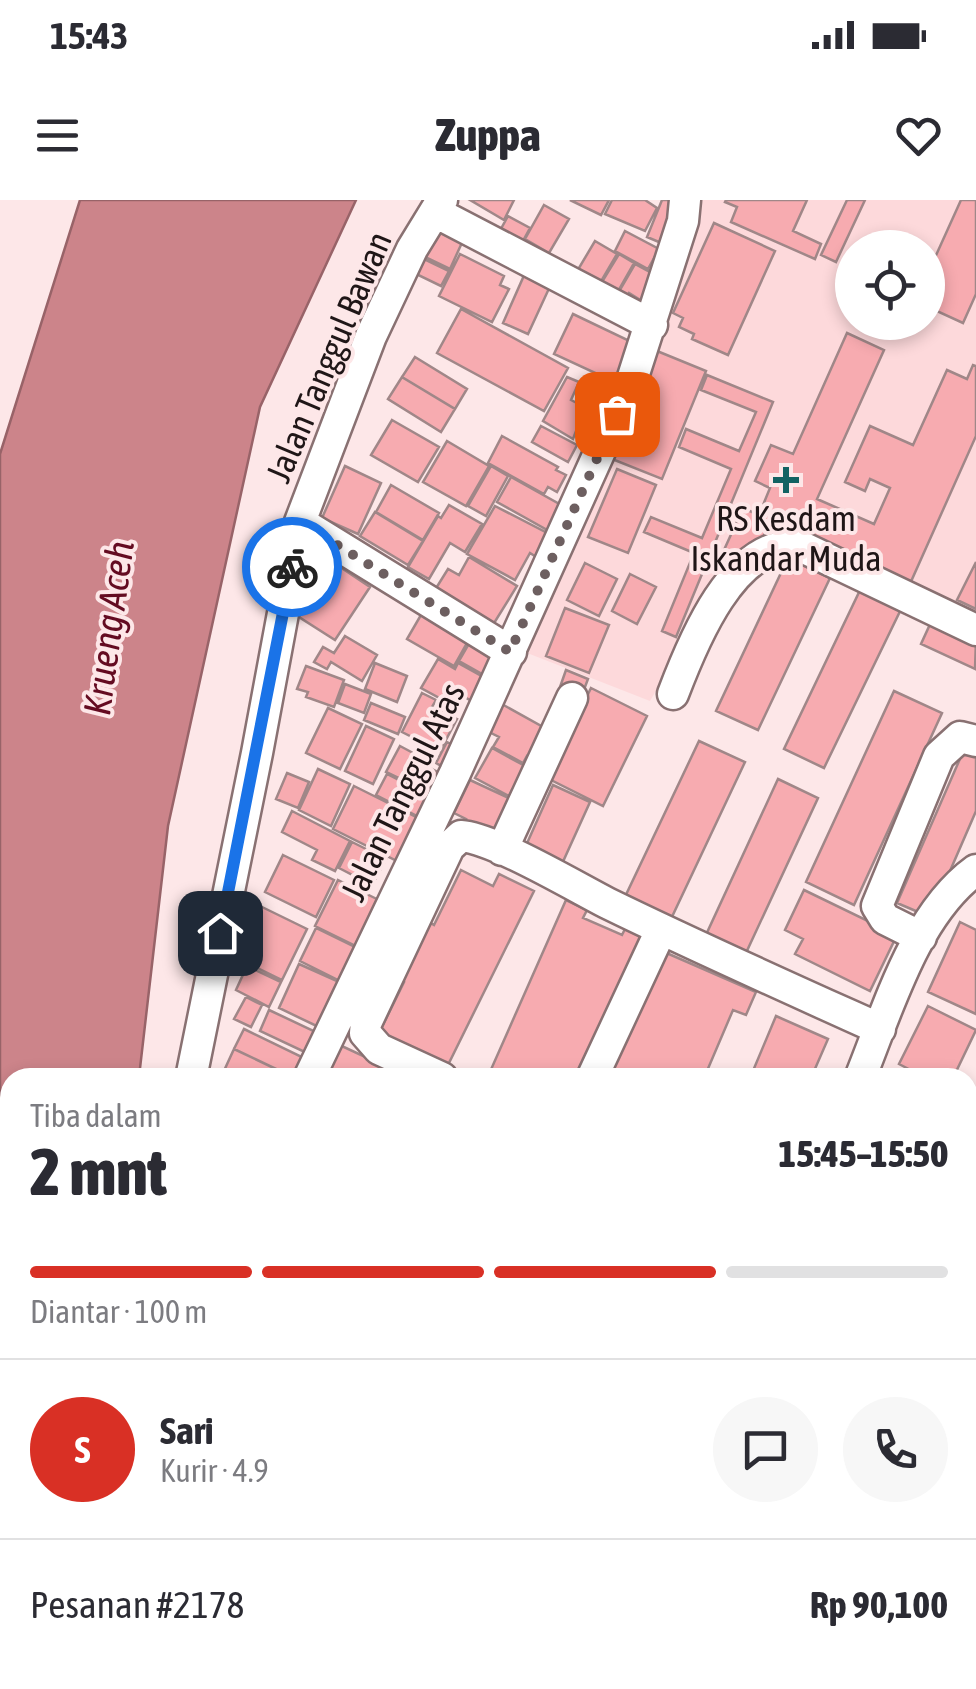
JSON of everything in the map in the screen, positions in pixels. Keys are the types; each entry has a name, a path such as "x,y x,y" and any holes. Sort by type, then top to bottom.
{"street":[{"name":"Jalan Tanggul Atas","path":"314,1068 510,652 632,380 683,222 685,200"},
{"path":"438,206 652,325"},
{"name":"Jalan Tanggul Bawan","path":"193,1068 300,522 371,336 412,249 438,206"},
{"path":"300,522 510,652"},
{"path":"673,694 688,655 723,591 772,548 787,544 800,546 976,630"},
{"path":"502,850 572,698"},
{"path":"920,937 881,916 879,898 939,756 960,737 976,741"},
{"path":"412,1068 372,1044 365,1033 366,1023 454,841 461,836 502,850 661,930 880,1029"},
{"path":"864,1068 920,937 948,892 976,870"},
{"path":"597,1068 661,930"}],"shaded area":[{"name":"RS Kesdam Iskandar Muda","path":"700,200 976,200 976,620 777,540 692,628 650,701 517,649 619,433 699,213"}],"water":[{"name":"Krueng Aceh","path":"80,200 356,200 260,407 168,826 140,1068 0,1068 0,454"}],"building":[{"path":"470,200 514,200 504,220"},
{"path":"570,200 609,200 601,215"},
{"path":"612,200 645,200 657,208 645,231 605,214"},
{"path":"662,200 679,200 666,245 647,237"},
{"path":"726,200 807,200 793,231 821,244 815,259 731,222 737,207"},
{"path":"847,200 865,200 851,230 835,230 835,262 821,255"},
{"path":"961,200 976,200 976,294 963,323 945,315 945,235"},
{"path":"544,205 569,219 549,253 525,239"},
{"path":"508,216 530,228 518,250 496,238"},
{"path":"437,222 465,236 450,269 421,255"},
{"path":"714,223 775,251 728,355 692,339 694,334 679,327 683,318 673,313"},
{"path":"625,231 659,249 648,269 615,251"},
{"path":"595,241 617,254 596,290 573,278"},
{"path":"460,254 504,276 500,285 509,289 492,322 439,296"},
{"path":"619,254 634,263 613,300 597,290"},
{"path":"422,258 449,271 441,286 414,273"},
{"path":"635,264 657,276 642,301 629,293 622,305 614,300"},
{"path":"526,271 552,282 528,334 503,323"},
{"path":"461,309 568,368 544,411 437,353"},
{"path":"573,314 638,345 619,384 554,354"},
{"path":"844,340 862,340 884,350 817,499 874,524 890,488 870,479 865,491 845,482 870,426 913,445 947,370 967,379 973,365 976,366 976,436 909,586 769,524 755,556 730,577 715,570 743,508 759,515 770,488 755,481 771,445 793,454"},
{"path":"657,351 706,371 662,479 612,459"},
{"path":"415,357 467,389 455,409 402,377"},
{"path":"707,375 773,402 676,637 662,631 694,553 644,532 651,517 702,538 731,469 679,447 686,429 739,451 756,412 701,390"},
{"path":"402,377 455,409 441,432 388,399"},
{"path":"567,377 579,382 571,400 577,403 586,384 621,401 604,438 578,426 573,439 543,421"},
{"path":"392,420 439,447 418,482 371,455"},
{"path":"541,426 577,445 568,462 532,442"},
{"path":"502,436 566,475 557,492 548,487 544,494 488,463"},
{"path":"447,441 489,466 466,506 423,482"},
{"path":"345,466 381,483 358,534 322,518"},
{"path":"491,466 508,476 486,516 468,506"},
{"path":"617,469 656,485 628,553 588,537"},
{"path":"511,477 572,511 558,536 497,502"},
{"path":"391,485 439,513 423,540 376,512"},
{"path":"449,505 482,524 465,552 450,543 429,579 408,567 438,516 441,518"},
{"path":"495,506 555,537 541,560 530,553 515,580 467,554"},
{"path":"375,512 423,541 408,565 360,536"},
{"path":"469,557 517,586 491,628 433,593 448,569 459,575"},
{"path":"788,558 830,578 758,730 716,711"},
{"path":"976,562 976,609 957,600"},
{"path":"334,563 370,587 335,640 299,617"},
{"path":"585,563 617,579 599,616 567,600"},
{"path":"630,574 656,587 637,624 612,611"},
{"path":"863,584 904,603 824,768 784,749"},
{"path":"425,608 472,634 454,666 407,639"},
{"path":"565,608 609,625 589,673 546,656"},
{"path":"932,620 976,640 975,669 921,644"},
{"path":"474,635 506,653 491,679 459,661"},
{"path":"345,636 377,655 362,681 331,662 327,669 314,662 323,647 334,653"},
{"path":"438,659 455,669 458,663 485,678 472,701 451,690 445,701 421,688"},
{"path":"375,663 407,676 397,702 365,689"},
{"path":"306,666 344,680 334,707 306,697 308,692 297,689"},
{"path":"566,670 588,679 582,695 560,687"},
{"path":"345,684 371,694 364,713 338,703"},
{"path":"591,688 647,716 603,806 547,778"},
{"path":"894,691 942,713 854,905 806,882"},
{"path":"422,693 436,700 432,707 457,719 440,751 402,732"},
{"path":"371,703 405,717 398,734 364,720"},
{"path":"500,703 543,727 539,734 547,738 535,760 527,756 523,763 493,747 499,737 485,730"},
{"path":"328,708 362,724 340,769 306,753"},
{"path":"366,726 394,739 373,784 345,771"},
{"path":"699,741 745,762 670,921 624,899"},
{"path":"447,742 464,751 452,772 436,763"},
{"path":"966,745 976,750 976,811 930,917 897,903"},
{"path":"400,746 428,761 415,786 386,772"},
{"path":"492,748 525,766 522,795 512,790 509,796 475,778"},
{"path":"318,769 350,784 331,826 299,810"},
{"path":"432,769 448,777 440,793 423,785"},
{"path":"287,773 309,782 298,808 276,799"},
{"path":"387,774 432,797 421,818 376,795"},
{"path":"778,779 818,798 745,955 705,937"},
{"path":"470,780 515,801 496,840 463,824 466,819 454,813"},
{"path":"553,785 590,802 561,866 524,850"},
{"path":"354,786 422,820 401,863 333,829"},
{"path":"292,811 350,841 335,871 312,860 317,850 282,832"},
{"path":"352,842 386,859 372,885 339,868"},
{"path":"283,855 334,880 316,917 265,892"},
{"path":"461,870 493,886 499,874 534,891 446,1068 439,1068 377,1037 404,982 393,977 422,918 434,925"},
{"path":"338,880 389,905 366,951 315,926"},
{"path":"804,890 897,935 870,991 795,954 803,939 785,930"},
{"path":"566,900 587,910 583,918 622,935 625,929 644,938 587,1068 492,1068"},
{"path":"260,906 307,929 282,980 241,960 255,932 249,929"},
{"path":"960,922 976,930 976,1014 928,992"},
{"path":"316,928 363,951 346,984 300,961"},
{"path":"662,951 756,992 746,1015 733,1010 708,1068 610,1068"},
{"path":"299,964 346,985 325,1030 279,1008"},
{"path":"247,966 281,982 269,1007 236,990"},
{"path":"246,997 262,1005 251,1027 234,1019"},
{"path":"928,1006 976,1030 958,1068 907,1068 899,1064"},
{"path":"269,1010 318,1033 309,1054 260,1031"},
{"path":"776,1016 828,1039 815,1068 754,1068"},
{"path":"244,1029 306,1059 301,1068 274,1068 234,1049"},
{"path":"331,1041 387,1067 386,1068 319,1068"},
{"path":"234,1049 274,1068 225,1068"}],"way so far":[{"path":"292,567 300,522 510,652 617,414"}],"place":[{"name":"RS Kesdam Iskandar Muda","path":"786,480"}],"route":[{"path":"220,933 292,567"}]}
